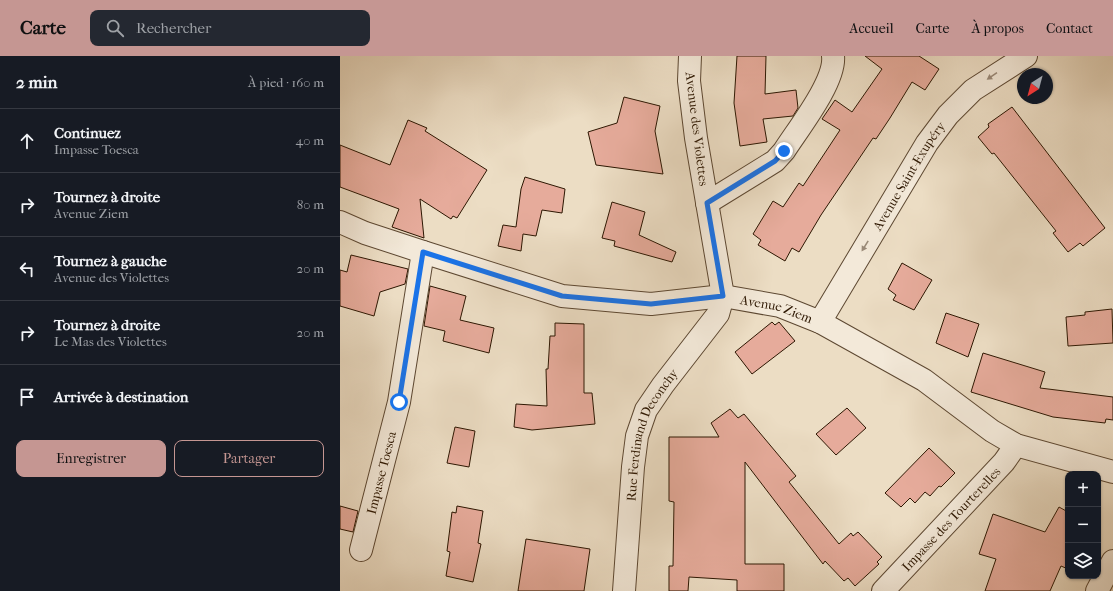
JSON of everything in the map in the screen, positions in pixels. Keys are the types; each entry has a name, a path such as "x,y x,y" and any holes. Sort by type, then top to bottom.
{"street":[{"name":"Avenue des Violettes","path":"690,56 689,81 696,138 723,296"},
{"path":"707,203 775,161 784,151 829,80 834,63 833,56"},
{"name":"Avenue Saint-Exupéry","path":"820,322 927,143 948,115 973,90 1026,56"},
{"name":"Avenue Ziem","path":"340,222 365,233 562,296 651,304 723,296 780,306 820,322 924,380 992,431 1016,445 1113,472"},
{"name":"Impasse Toesca","path":"361,550 399,402 423,252"},
{"name":"Rue Ferdinand Deconchy","path":"624,591 633,467 637,436 646,410 663,385 718,314 723,296"},
{"name":"Impasse des Tourterelles","path":"883,591 1004,462 1016,445"},
{"path":"1097,591 1113,561"}],"building":[{"path":"737,56 766,56 765,94 796,90 798,108 793,116 763,119 767,142 740,146 734,103"},
{"path":"865,56 919,56 939,69 925,90 912,82 876,139 873,138 821,215 799,252 792,248 785,261 758,245 761,240 753,234 773,201 783,207 799,183 803,186 840,130 822,119 835,100 852,112 882,69"},
{"path":"624,97 660,106 655,131 663,174 596,165 588,132 617,123"},
{"path":"1012,107 1105,228 1083,246 1080,243 1068,252 1053,233 1056,231 994,153 992,154 978,137 989,127 988,124"},
{"path":"408,120 427,128 425,131 487,170 457,218 453,216 451,219 420,199 424,238 392,227 399,209 340,187 340,145 390,165"},
{"path":"525,177 565,189 562,213 542,210 536,236 523,234 521,251 498,246 503,225 516,227 521,189"},
{"path":"612,202 645,212 639,235 676,252 672,262 614,246 615,241 602,238"},
{"path":"351,255 408,269 405,284 380,292 374,316 340,306 340,270 347,272"},
{"path":"902,263 932,280 914,310 893,300 896,295 888,289"},
{"path":"430,286 466,296 460,320 494,328 489,353 443,341 445,331 424,326"},
{"path":"1112,309 1113,343 1068,346 1066,317 1085,315 1085,312"},
{"path":"946,313 979,324 968,357 936,343"},
{"path":"772,322 775,325 779,322 795,341 752,374 735,352"},
{"path":"555,323 584,324 584,393 592,393 595,424 532,430 514,427 516,404 547,406 546,369 548,369 550,336 555,336"},
{"path":"983,353 1045,372 1040,388 1113,397 1113,420 1106,419 1105,423 1053,417 971,392"},
{"path":"847,408 866,428 836,455 816,434"},
{"path":"730,409 738,418 744,414 796,476 789,482 839,544 851,533 853,536 858,532 882,557 877,562 879,564 855,586 848,578 844,581 825,561 823,564 745,462 745,564 784,564 784,591 737,591 737,580 689,577 688,591 669,591 669,566 673,566 674,502 669,501 669,437 719,437 711,423"},
{"path":"455,427 475,431 469,467 447,463"},
{"path":"929,448 955,473 941,487 939,486 930,496 925,492 915,503 910,498 901,507 885,493"},
{"path":"340,506 358,511 353,532 340,529"},
{"path":"457,506 483,511 478,543 481,544 473,582 446,576 450,552 447,551 452,512 456,513"},
{"path":"1059,507 1065,510 1065,568 1061,566 1050,591 985,591 996,559 979,554 993,514 1045,532"},
{"path":"526,539 590,549 584,591 518,591"}],"route":[{"path":"399,402 423,252 562,296 651,304 723,296 707,203 775,161 784,151"}]}
